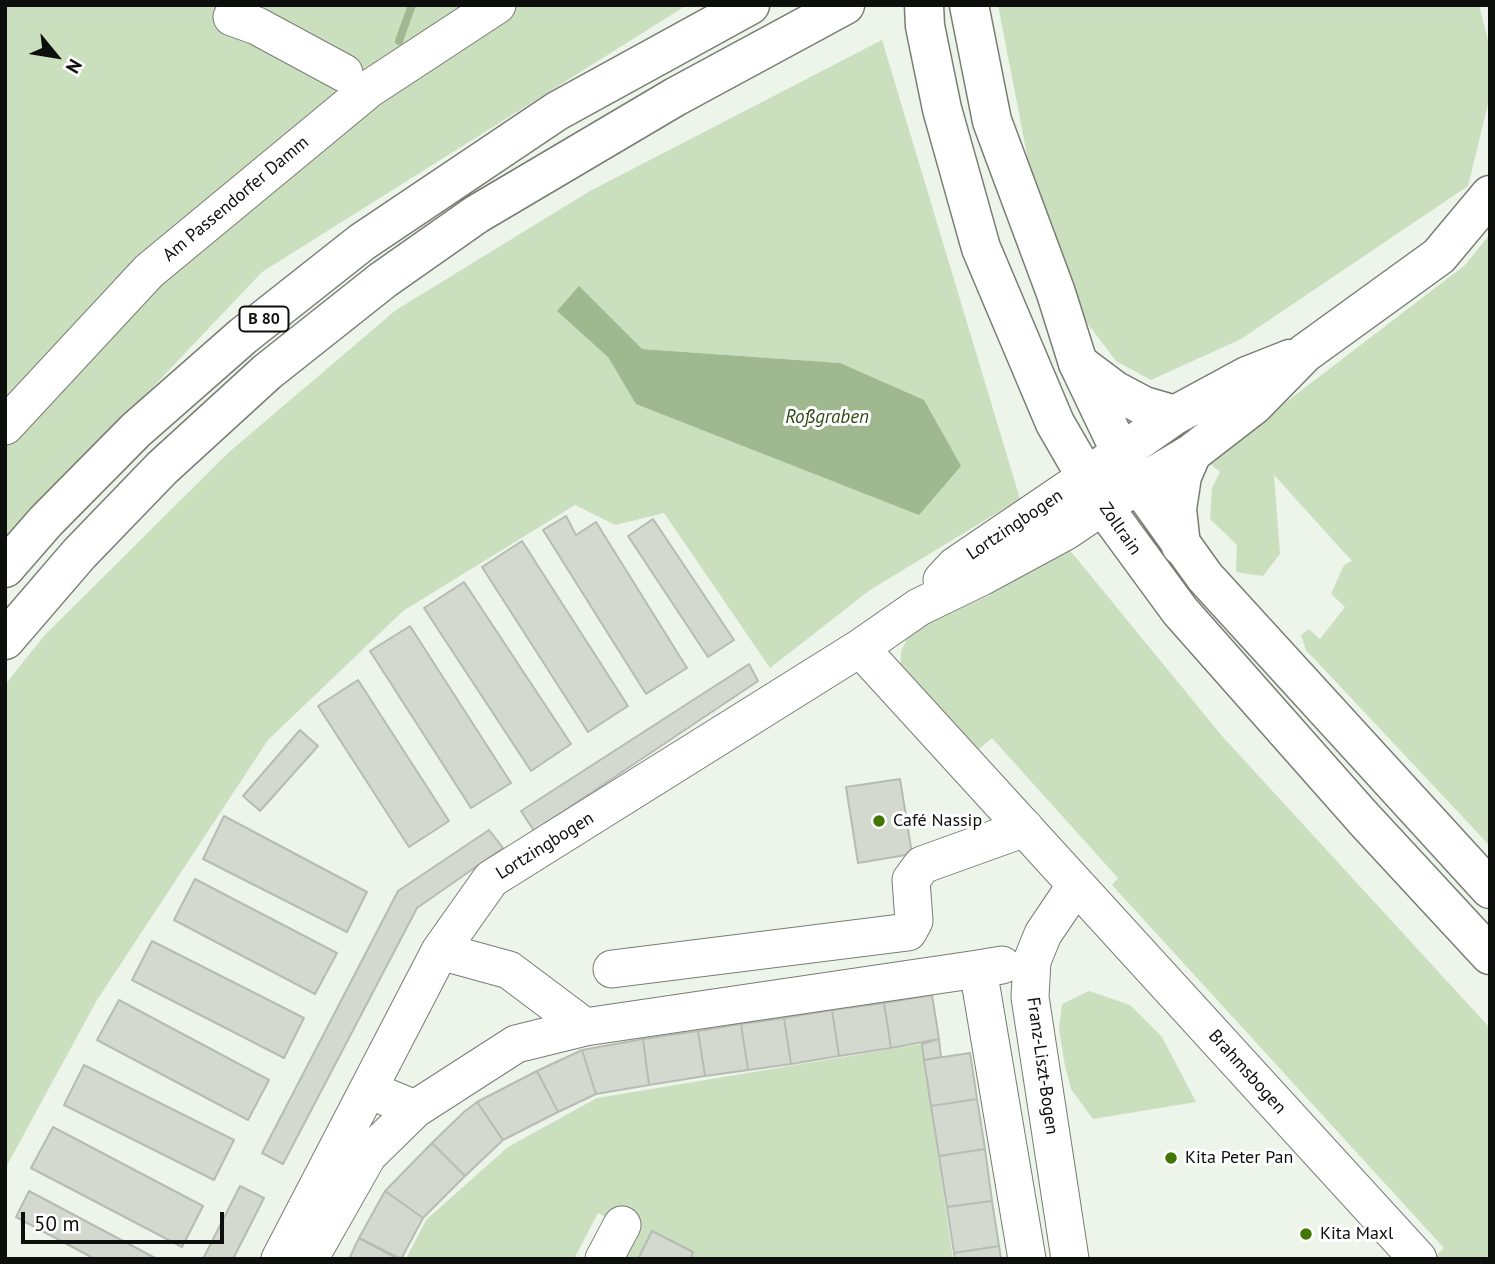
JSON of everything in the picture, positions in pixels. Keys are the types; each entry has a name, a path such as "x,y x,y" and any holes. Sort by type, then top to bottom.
{"main road":[{"name":"B 80","path":"5,568 46,521 136,430 243,336 362,242 558,111 750,5"},
{"name":"B 80","path":"5,640 79,554 162,468 267,372 383,280 477,214 675,97 845,5"},
{"name":"Zollrain","path":"924,5 925,26 942,109 981,248 1055,423 1095,492 1180,611 1364,819 1490,955"},
{"path":"969,5 992,121 1079,363 1130,469 1205,577 1490,889"},
{"path":"1130,469 1192,453 1254,405 1305,353 1439,256 1490,195"},
{"path":"1095,492 1130,469 1175,415 1247,376 1305,353"},
{"path":"1079,363 1114,390 1144,406 1175,415"},
{"path":"1181,546 1177,509 1181,476 1192,453"}],"street":[{"name":"Am Passendorfer Damm","path":"5,426 149,271 369,89 497,5"},
{"path":"232,18 257,26 344,73"},
{"name":"Lortzingbogen","path":"280,1259 440,951 491,879 860,648 919,607 981,578 1066,531 1095,492"},
{"path":"860,648 1076,885"},
{"path":"612,969 908,932 914,920 911,880 922,865 1024,828"},
{"name":"Franz-Liszt-Bogen","path":"1070,1259 1030,997 1032,961 1043,934 1076,885"},
{"name":"Brahmsbogen","path":"1076,885 1418,1259"},
{"path":"440,951 509,970 585,1027"},
{"path":"309,1259 368,1155 415,1109 516,1044 585,1027 1032,961"},
{"path":"978,969 1027,1259"},
{"path":"369,1090 415,1109"},
{"path":"604,1259 622,1225"}],"shaded area":[{"path":"5,5 687,5 262,272 5,543"},
{"path":"998,5 1479,5 1490,48 1490,96 1468,186 1241,339 1151,380 1116,361 1082,316 1035,196"},
{"path":"882,40 1020,499 870,590 770,668 664,513 615,525 575,505 403,611 268,740 97,1000 5,1169 5,685 43,637 228,453 396,310 590,191","holes":["642,349 840,363 637,404 608,357"]},
{"path":"1490,234 1490,846 1306,650 1301,635 1309,629 1320,639 1345,607 1331,594 1344,565 1352,561 1274,475 1280,554 1263,576 1236,572 1237,545 1210,519 1212,488 1220,472 1208,462 1465,265"},
{"path":"1068,548 1222,736 1490,1028 1490,1254 1484,1259 1433,1259 1444,1248 1112,885 1118,878 992,738 971,756 900,671 901,652 908,636 914,630 990,595"},
{"path":"1089,991 1130,1005 1162,1037 1196,1102 1093,1119 1071,1089 1059,1029 1062,1004"},
{"path":"922,1044 953,1259 690,1259 693,1252 653,1231 638,1259 615,1259 630,1230 598,1213 574,1259 406,1259 426,1220 508,1147 597,1098"}],"water":[{"name":"Roßgraben","path":"579,286 642,349 840,363 924,400 961,466 919,515 636,404 608,357 557,311"}],"building":[{"path":"566,516 576,535 596,522 687,668 646,694 543,530"},
{"path":"653,519 734,640 708,657 628,536"},
{"path":"522,541 628,706 588,732 482,567"},
{"path":"464,582 571,744 531,771 424,608"},
{"path":"410,626 511,783 471,808 370,651"},
{"path":"749,664 758,681 534,831 521,811"},
{"path":"358,680 449,821 409,847 318,706"},
{"path":"300,730 318,746 260,811 243,796"},
{"name":"Café Nassip","path":"900,779 912,854 858,863 846,787"},
{"path":"224,816 367,892 347,932 203,859"},
{"path":"489,830 503,848 417,908 283,1164 262,1153 398,891"},
{"path":"195,879 337,953 315,994 174,920"},
{"path":"152,941 304,1018 284,1058 132,980"},
{"path":"932,995 939,1039 891,1048 884,1003"},
{"path":"119,1000 269,1080 248,1120 97,1040"},
{"path":"884,1003 891,1048 839,1056 832,1010"},
{"path":"832,1010 839,1056 791,1064 784,1018"},
{"path":"784,1018 791,1064 748,1070 741,1024"},
{"path":"741,1024 748,1070 705,1076 698,1031"},
{"path":"698,1031 705,1076 649,1085 643,1039"},
{"path":"643,1039 649,1085 596,1094 582,1050"},
{"path":"939,1039 941,1057 924,1060 922,1044"},
{"path":"582,1050 596,1094 558,1112 537,1071"},
{"path":"970,1053 977,1099 931,1106 924,1060"},
{"path":"84,1065 234,1140 214,1180 64,1105"},
{"path":"537,1071 558,1112 503,1140 477,1102"},
{"path":"977,1099 985,1149 939,1156 931,1106"},
{"path":"477,1102 503,1140 465,1176 432,1143"},
{"path":"53,1127 203,1206 182,1247 31,1168"},
{"path":"432,1143 465,1176 423,1218 385,1191"},
{"path":"985,1149 992,1201 947,1207 939,1156"},
{"path":"240,1186 264,1198 233,1259 203,1259"},
{"path":"29,1191 157,1259 95,1259 16,1217"},
{"path":"385,1191 423,1218 401,1259 359,1238"},
{"path":"992,1201 999,1246 954,1253 947,1207"},
{"path":"652,1231 693,1252 690,1259 638,1259"},
{"path":"359,1238 398,1259 349,1259"},
{"path":"999,1246 1001,1259 955,1259 954,1253"}],"waterway":[{"path":"399,41 412,5"}],"place":[{"name":"Café Nassip","path":"879,821"},
{"name":"Kita Peter Pan","path":"1171,1158"},
{"name":"Kita Maxl","path":"1306,1234"}]}
